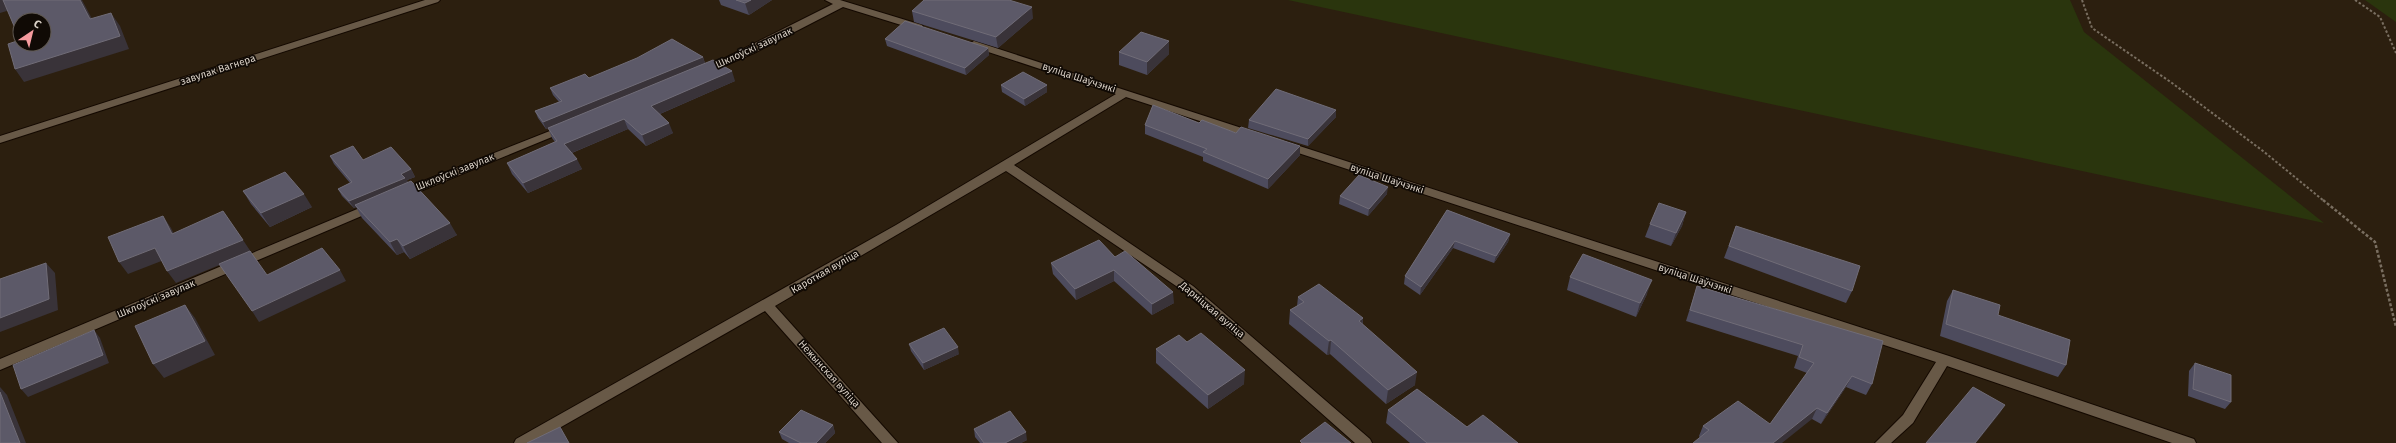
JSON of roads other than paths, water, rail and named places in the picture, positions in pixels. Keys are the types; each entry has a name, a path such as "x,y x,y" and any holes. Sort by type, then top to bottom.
{"street":[{"name":"завулак Вагнера","path":"0,140 435,0"},
{"path":"830,0 930,31"},
{"name":"Шклоўскі завулак","path":"692,75 750,51 841,4"},
{"name":"вуліца Шаўчэнкі","path":"960,40 1261,138"},
{"name":"Кароткая вуліца","path":"520,443 767,305 1007,166 1124,93"},
{"name":"Шклоўскі завулак","path":"0,365 389,200 576,123"},
{"name":"вуліца Шаўчэнкі","path":"1276,143 1944,360 2189,443"},
{"name":"Дарніцкая вуліца","path":"1007,166 1189,289 1366,443"},
{"name":"Нежынская вуліца","path":"767,305 891,443"},
{"path":"1882,443 1908,419 1944,360"}]}
